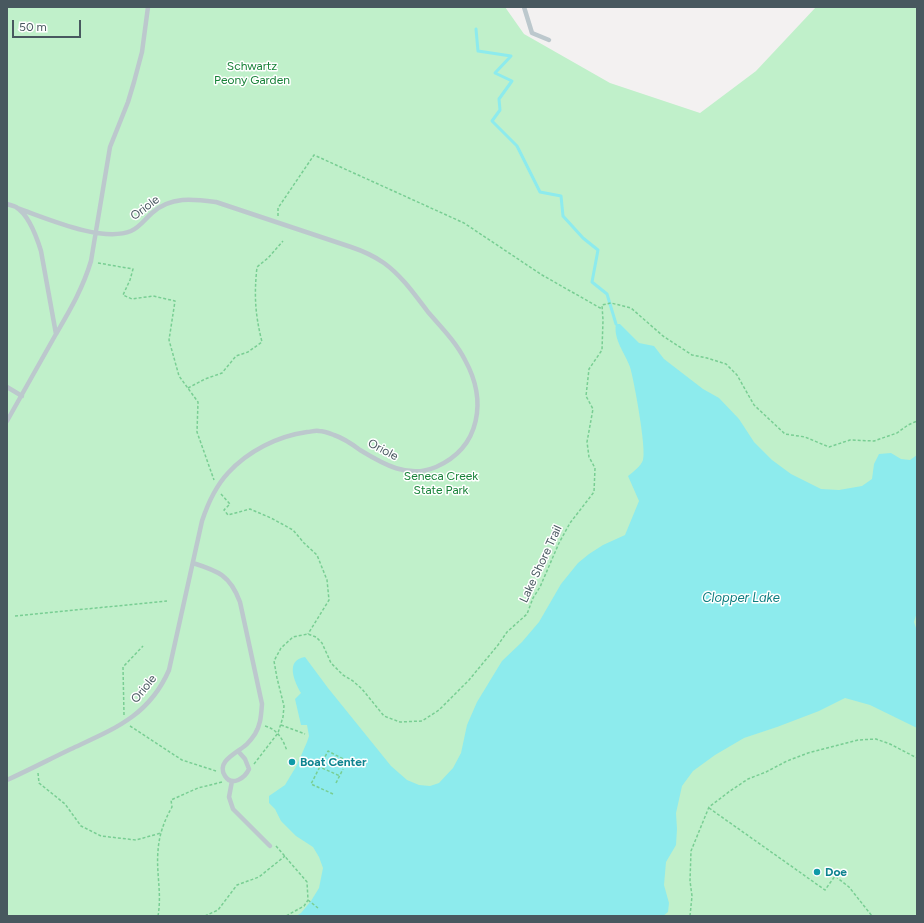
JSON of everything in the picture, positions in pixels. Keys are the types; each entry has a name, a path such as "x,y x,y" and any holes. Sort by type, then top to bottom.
{"lane":[{"path":"7,421 75,302 85,280 91,261 110,147 128,102 134,82 142,52 148,7"},
{"path":"524,7 532,33 549,40"},
{"name":"Oriole","path":"7,204 79,229 96,233 113,234 132,231 142,224 152,212 177,200 193,199 216,202 371,255 384,263 402,278 454,343 465,359 472,375 476,389 478,407 476,422 470,438 461,450 448,462 434,468 417,471 401,471 386,465 335,435 319,431 296,434 277,440 257,451 228,473 216,488 208,502 202,520 169,670 163,684 156,694 144,708 107,732 7,780"},
{"path":"17,208 29,222 41,251 56,334"},
{"path":"7,387 22,396"},
{"path":"193,563 222,574 236,591 240,602 262,704 262,711 260,724 255,734 247,744 228,758 225,763 224,773 226,778 231,782 242,778 246,775 249,769 245,759 238,751"},
{"path":"231,782 229,797 233,809 270,846"}],"path":[{"path":"277,222 278,208 314,155 464,223 542,275 603,309"},
{"path":"188,388 205,379 222,373 236,356 248,352 262,342 257,323 254,291 256,267 268,258 283,241"},
{"path":"91,261 133,269 123,295 132,299 153,296 175,302 169,340 180,376 198,402 197,432 216,488 230,504 224,510 228,515 250,509 293,530 317,555 327,580 329,600 308,634 293,637 282,648 274,661 284,706 284,717 278,733 251,768"},
{"name":"Lake Shore Trail","path":"308,634 316,637 322,643 330,663 343,675 353,681 384,716 400,722 422,721 439,710 469,680 507,632 527,614 559,542 570,523 594,492 595,468 589,457 587,442 593,409 586,396 589,369 602,350 602,305 611,303 631,308 663,336 692,355 726,364 737,376 754,405 785,434 805,436 829,447 850,440 874,441 897,433 908,425 917,421"},
{"path":"15,616 167,601"},
{"path":"143,646 123,667 124,722 182,760 224,773"},
{"path":"281,725 305,734"},
{"path":"273,728 284,742 287,751"},
{"path":"690,916 692,896 690,881 691,851 708,807 730,791 748,779 766,772 787,760 858,740 876,739 917,758"},
{"path":"333,794 311,784 328,751 349,762"},
{"path":"304,760 340,776"},
{"path":"37,766 39,783 65,804 81,826 101,836 136,840 161,833"},
{"path":"336,783 343,769"},
{"path":"158,916 161,898 158,852 164,822 172,807 171,800 198,788 222,782 231,782"},
{"path":"708,807 825,890 835,876 849,887 872,916"},
{"path":"270,846 275,844 307,882 308,900 304,906 286,916"},
{"path":"205,916 218,910 237,885 259,878 284,856"},
{"path":"308,900 318,908"}],"green space":[{"name":"Seneca Creek State Park","path":"7,7 505,7 524,34 610,83 700,113 756,71 816,7 917,7 917,916 7,916"}],"water":[{"name":"Clopper Lake","path":"616,324 620,324 639,343 654,346 664,359 703,389 719,398 739,419 754,442 772,460 791,474 821,489 839,490 862,486 872,479 874,464 879,454 891,453 901,459 910,460 917,455 917,612 914,622 917,631 917,728 870,705 845,698 819,711 744,738 715,755 693,771 682,786 676,813 676,845 666,862 664,885 669,903 668,912 663,916 296,916 301,913 311,901 319,888 323,868 313,847 296,836 281,821 275,809 269,803 269,796 285,785 297,765 309,736 307,725 301,725 295,699 301,693 293,672 295,662 305,657 391,766 407,780 419,785 430,786 439,783 453,768 461,753 467,725 477,702 502,661 522,642 539,622 561,584 578,563 603,545 625,535 639,501 628,476 639,467 643,460 642,430 632,374 616,335"}],"waterway":[{"path":"476,29 478,51 511,56 495,73 512,81 499,99 500,110 492,121 517,146 540,192 561,196 563,216 583,238 598,250 592,282 607,294 616,324"}],"place":[{"name":"Boat Center","path":"292,762"},
{"name":"Doe","path":"817,872"}],"park label":[{"name":"Schwartz Peony Garden","path":"252,73"}]}
